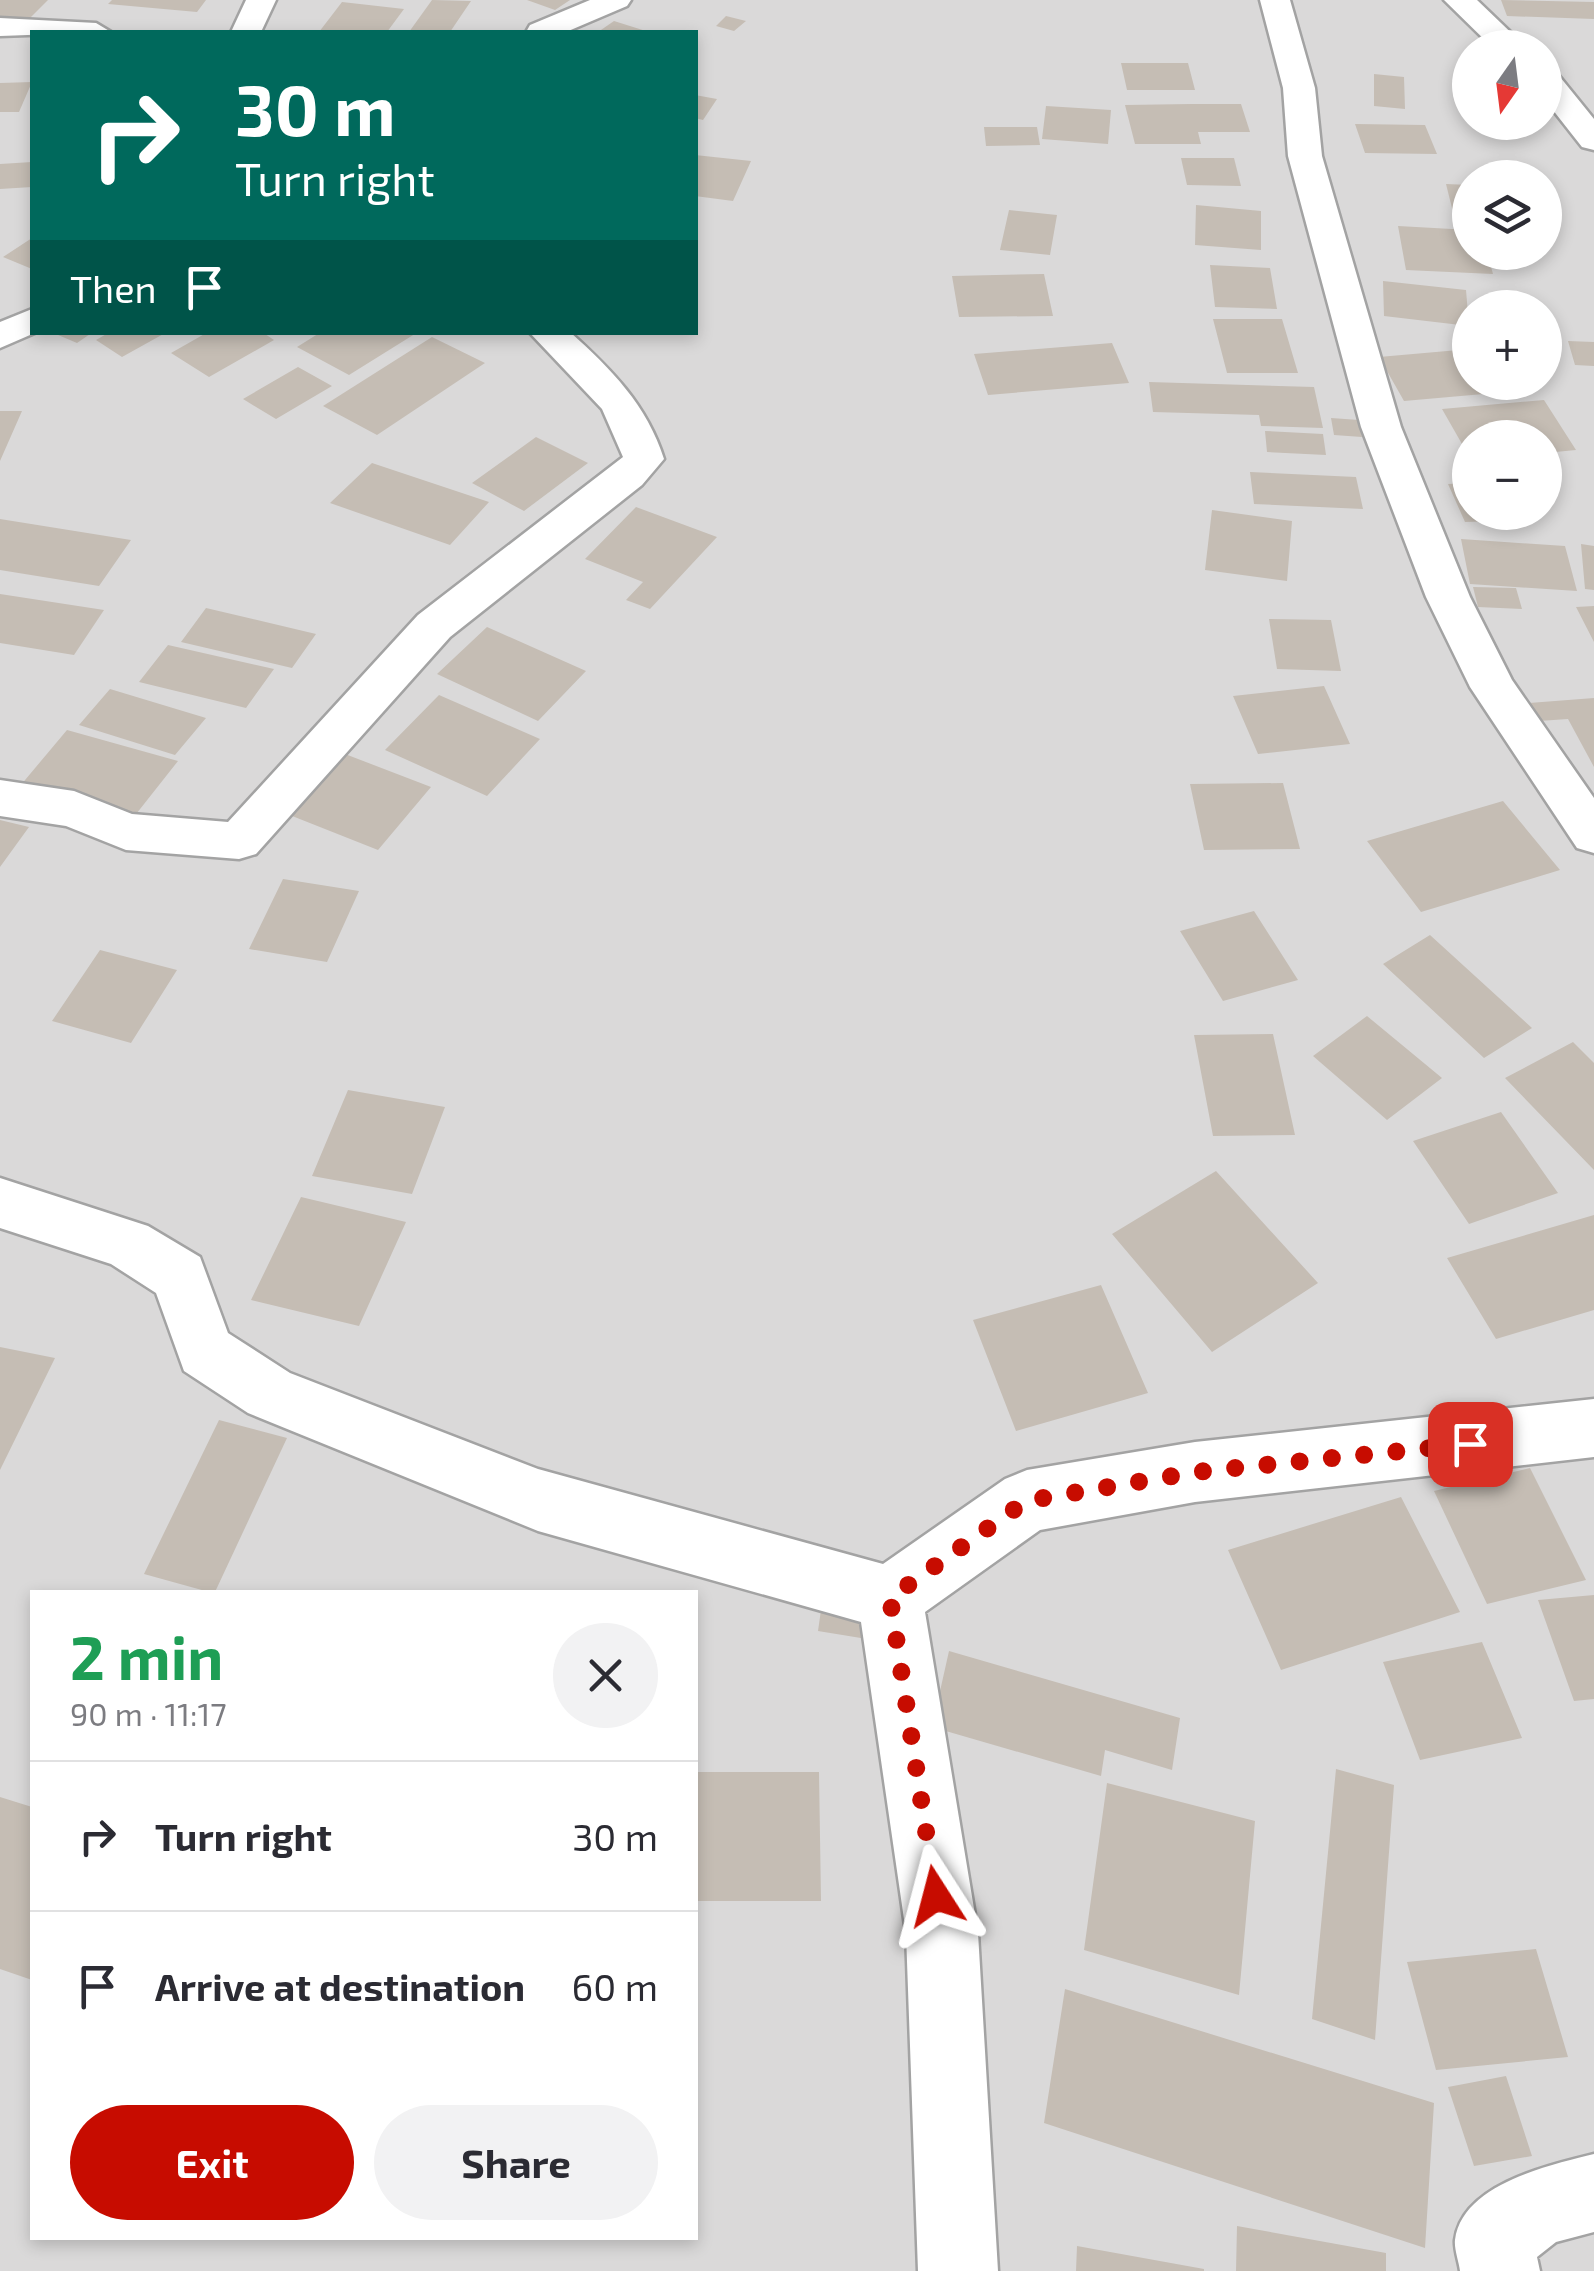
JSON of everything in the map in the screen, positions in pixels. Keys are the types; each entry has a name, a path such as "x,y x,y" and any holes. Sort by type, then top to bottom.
{"street":[{"path":"247,30 260,0"},
{"path":"545,30 616,0"},
{"path":"1274,0 1299,88 1305,156 1381,427 1448,597 1492,687 1594,835"},
{"path":"1459,0 1492,30"},
{"path":"0,27 58,30"},
{"path":"1562,100 1594,140"},
{"path":"0,337 30,321"},
{"path":"0,798 74,810 126,832 239,841 434,626 628,476 644,459 639,439 616,394 550,335"},
{"path":"0,1202 128,1244 178,1276 205,1351 269,1393 538,1500 890,1598"},
{"path":"890,1598 1026,1501 1196,1472 1594,1428"},
{"path":"890,1598 942,1933 958,2271"},
{"path":"1500,2271 1495,2240 1536,2208 1594,2193"}],"shaded area":[{"path":"0,0 1594,0 1594,2271 0,2271"}],"building":[{"path":"0,0 48,0 23,25 0,23"},
{"path":"112,0 206,0 197,12 108,4"},
{"path":"432,0 471,1 451,30 410,30"},
{"path":"527,0 570,0 555,10"},
{"path":"1501,0 1594,2 1594,19 1507,16"},
{"path":"342,2 404,9 388,30 321,30"},
{"path":"726,16 746,21 734,31 716,26"},
{"path":"614,21 643,30 601,30"},
{"path":"1121,63 1188,63 1195,90 1127,90"},
{"path":"1374,74 1404,77 1405,109 1374,106"},
{"path":"30,82 19,112 0,112 0,83"},
{"path":"698,96 717,99 703,120 698,119"},
{"path":"1241,104 1250,132 1198,132 1201,144 1135,144 1125,105"},
{"path":"1046,106 1111,110 1108,144 1042,139"},
{"path":"1355,124 1425,125 1437,154 1365,153"},
{"path":"984,127 1037,127 1040,145 986,146"},
{"path":"698,155 751,161 733,201 698,196"},
{"path":"1181,158 1234,158 1241,186 1187,185"},
{"path":"30,162 30,187 0,189 0,164"},
{"path":"1446,184 1452,184 1452,208"},
{"path":"1196,205 1261,211 1261,250 1195,245"},
{"path":"1009,210 1057,215 1050,255 1000,250"},
{"path":"1398,226 1452,229 1452,270 1492,270 1493,274 1406,270"},
{"path":"30,239 30,268 3,257"},
{"path":"1210,265 1270,268 1277,309 1215,307"},
{"path":"1044,274 1053,316 959,317 952,276"},
{"path":"1383,281 1466,290 1452,290 1452,324 1384,316"},
{"path":"1213,319 1282,319 1298,373 1227,373"},
{"path":"58,335 89,335 77,343"},
{"path":"105,335 162,335 122,357 96,340"},
{"path":"203,335 266,335 274,340 209,377 171,353"},
{"path":"316,335 413,335 349,375 297,347"},
{"path":"432,337 485,363 377,435 323,406"},
{"path":"1568,341 1594,342 1594,366 1575,365"},
{"path":"1112,343 1129,383 988,395 974,354"},
{"path":"1452,351 1452,397 1404,401 1379,357"},
{"path":"298,367 332,386 276,419 243,399"},
{"path":"1149,382 1314,387 1323,428 1261,426 1259,415 1153,412"},
{"path":"1544,400 1557,420 1452,420 1452,426 1442,409"},
{"path":"0,411 22,411 0,461"},
{"path":"1331,418 1359,420 1362,437 1334,435"},
{"path":"1562,428 1576,450 1562,451"},
{"path":"1265,431 1323,434 1326,455 1267,452"},
{"path":"536,437 588,463 524,511 472,483"},
{"path":"372,463 489,502 450,545 330,503"},
{"path":"1250,472 1356,477 1363,509 1254,504"},
{"path":"636,507 717,537 650,609 626,600 643,582 585,559"},
{"path":"1212,510 1292,521 1287,581 1205,570"},
{"path":"0,519 131,540 99,586 0,570"},
{"path":"1461,539 1565,546 1577,591 1470,584"},
{"path":"1581,544 1594,546 1594,590 1585,589"},
{"path":"1473,587 1516,588 1522,609 1478,607"},
{"path":"0,594 104,610 74,655 0,643"},
{"path":"1594,606 1594,642 1576,607"},
{"path":"206,608 316,634 292,668 181,642"},
{"path":"1269,619 1331,620 1341,671 1277,669"},
{"path":"487,627 586,671 538,721 437,674"},
{"path":"168,645 274,669 246,708 139,682"},
{"path":"1324,686 1350,744 1258,754 1233,696"},
{"path":"110,689 206,718 175,755 79,725"},
{"path":"439,695 540,739 487,796 385,750"},
{"path":"1594,698 1594,767 1568,719 1539,721 1529,703"},
{"path":"67,730 178,761 133,818 20,786"},
{"path":"332,749 431,787 378,850 277,810"},
{"path":"1283,783 1300,849 1204,850 1190,784"},
{"path":"1503,801 1560,870 1421,912 1367,841"},
{"path":"0,820 29,827 0,867"},
{"path":"283,879 359,891 327,962 249,949"},
{"path":"1254,911 1298,980 1223,1001 1180,931"},
{"path":"1430,935 1532,1028 1484,1058 1383,964"},
{"path":"100,950 177,970 131,1043 52,1021"},
{"path":"1367,1016 1442,1078 1387,1120 1313,1056"},
{"path":"1273,1034 1295,1135 1213,1136 1194,1035"},
{"path":"1573,1042 1594,1063 1594,1170 1505,1078"},
{"path":"348,1090 445,1107 412,1194 312,1176"},
{"path":"1501,1112 1558,1193 1469,1224 1413,1141"},
{"path":"1216,1171 1318,1283 1212,1352 1112,1234"},
{"path":"301,1197 406,1222 359,1326 251,1300"},
{"path":"1594,1215 1594,1310 1496,1339 1447,1258"},
{"path":"1101,1285 1148,1393 1016,1431 973,1320"},
{"path":"0,1347 55,1358 0,1470"},
{"path":"219,1420 287,1438 216,1590 202,1590 144,1574"},
{"path":"1530,1468 1586,1580 1487,1604 1434,1491"},
{"path":"1401,1497 1460,1612 1281,1670 1228,1550"},
{"path":"824,1589 871,1596 867,1639 818,1631"},
{"path":"1594,1595 1594,1699 1574,1701 1538,1600"},
{"path":"1482,1642 1522,1738 1420,1760 1383,1662"},
{"path":"949,1651 1180,1718 1172,1770 1105,1750 1101,1776 932,1727"},
{"path":"1336,1769 1394,1785 1375,2040 1312,2019"},
{"path":"698,1772 819,1772 821,1901 698,1901"},
{"path":"1107,1783 1255,1821 1239,1995 1084,1950"},
{"path":"0,1797 30,1806 30,1979 0,1969"},
{"path":"1536,1949 1568,2057 1436,2070 1407,1962"},
{"path":"1065,1989 1434,2103 1425,2248 1044,2123"},
{"path":"1506,2076 1532,2156 1474,2166 1448,2087"},
{"path":"1237,2226 1386,2253 1386,2271 1236,2271"},
{"path":"1077,2246 1204,2269 1204,2271 1076,2271"}],"route":[{"path":"936,1896 890,1598 1026,1501 1196,1472 1470,1444"}]}
